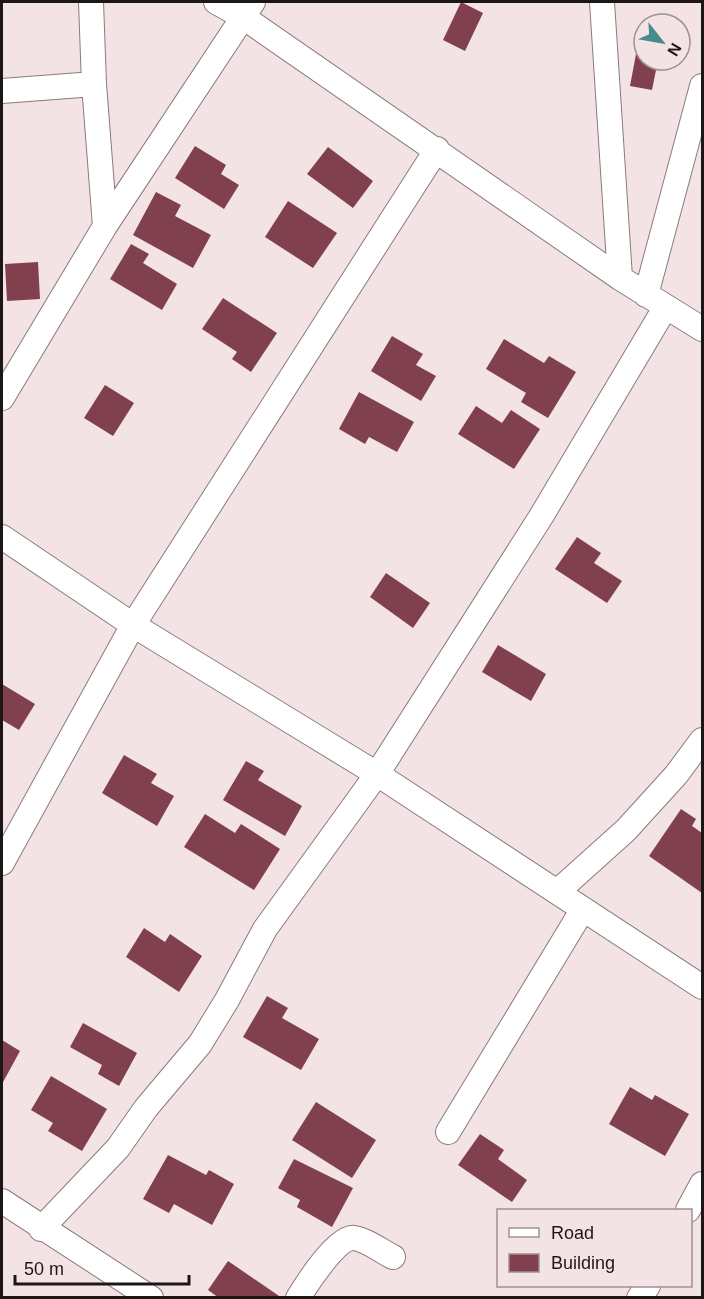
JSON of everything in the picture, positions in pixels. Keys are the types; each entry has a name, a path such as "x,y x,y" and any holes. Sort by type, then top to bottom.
{"street":[{"path":"91,2 94,84 105,226"},
{"path":"216,2 248,9 437,149 620,278 702,329"},
{"path":"602,2 620,278"},
{"path":"3,392 105,226 248,9"},
{"path":"2,91 94,84"},
{"path":"41,1228 118,1148 146,1108 200,1044 227,1000 264,929 377,774 542,515 655,301 702,86"},
{"path":"2,863 133,625 437,149"},
{"path":"2,537 133,625 377,774 702,987"},
{"path":"557,892 627,830 676,775 702,740"},
{"path":"448,1132 583,909"},
{"path":"689,1209 702,1184"},
{"path":"2,1201 151,1298"},
{"path":"298,1298 337,1246 352,1237 393,1257"}],"building":[{"path":"461,2 483,13 465,51 443,40"},
{"path":"633,72 656,72 652,90 630,86"},
{"path":"195,146 226,165 221,174 239,185 224,209 175,178"},
{"path":"328,147 373,181 353,208 307,174"},
{"path":"156,192 181,205 175,216 211,235 193,268 133,235"},
{"path":"288,201 337,233 313,268 265,237"},
{"path":"131,244 149,254 143,263 177,284 162,310 110,279"},
{"path":"38,262 40,299 7,301 5,264"},
{"path":"223,298 277,333 251,372 232,359 237,352 202,329"},
{"path":"392,336 423,354 416,365 436,376 421,401 371,371"},
{"path":"504,339 544,363 549,356 576,372 548,418 521,402 526,393 486,369"},
{"path":"105,385 134,403 113,436 84,418"},
{"path":"359,392 414,422 397,452 369,437 365,444 339,429"},
{"path":"476,406 502,423 511,410 540,429 514,469 458,434"},
{"path":"577,537 601,553 594,563 622,581 607,603 555,569"},
{"path":"386,573 430,603 413,628 370,597"},
{"path":"498,645 546,674 531,701 482,672"},
{"path":"2,684 35,704 19,730 2,720"},
{"path":"124,755 157,774 151,783 174,796 157,826 102,793"},
{"path":"246,761 264,771 258,780 302,806 285,836 223,800"},
{"path":"681,809 696,819 692,826 702,833 702,893 649,856"},
{"path":"205,814 235,833 241,824 280,849 254,890 184,847"},
{"path":"144,928 165,942 170,934 202,956 179,992 126,957"},
{"path":"267,996 288,1008 282,1018 319,1039 301,1070 243,1037"},
{"path":"83,1023 137,1053 119,1086 98,1074 102,1065 70,1047"},
{"path":"2,1040 20,1051 2,1084"},
{"path":"51,1076 107,1109 82,1151 48,1131 53,1123 31,1110"},
{"path":"630,1087 652,1100 655,1095 689,1114 665,1156 609,1124"},
{"path":"316,1102 376,1140 352,1178 292,1140"},
{"path":"480,1134 504,1150 498,1159 527,1180 512,1202 458,1165"},
{"path":"168,1155 206,1175 209,1170 234,1184 212,1225 174,1204 169,1213 143,1199"},
{"path":"294,1159 353,1188 332,1227 297,1207 300,1200 278,1188"},
{"path":"228,1261 282,1298 219,1298 208,1290"}]}
